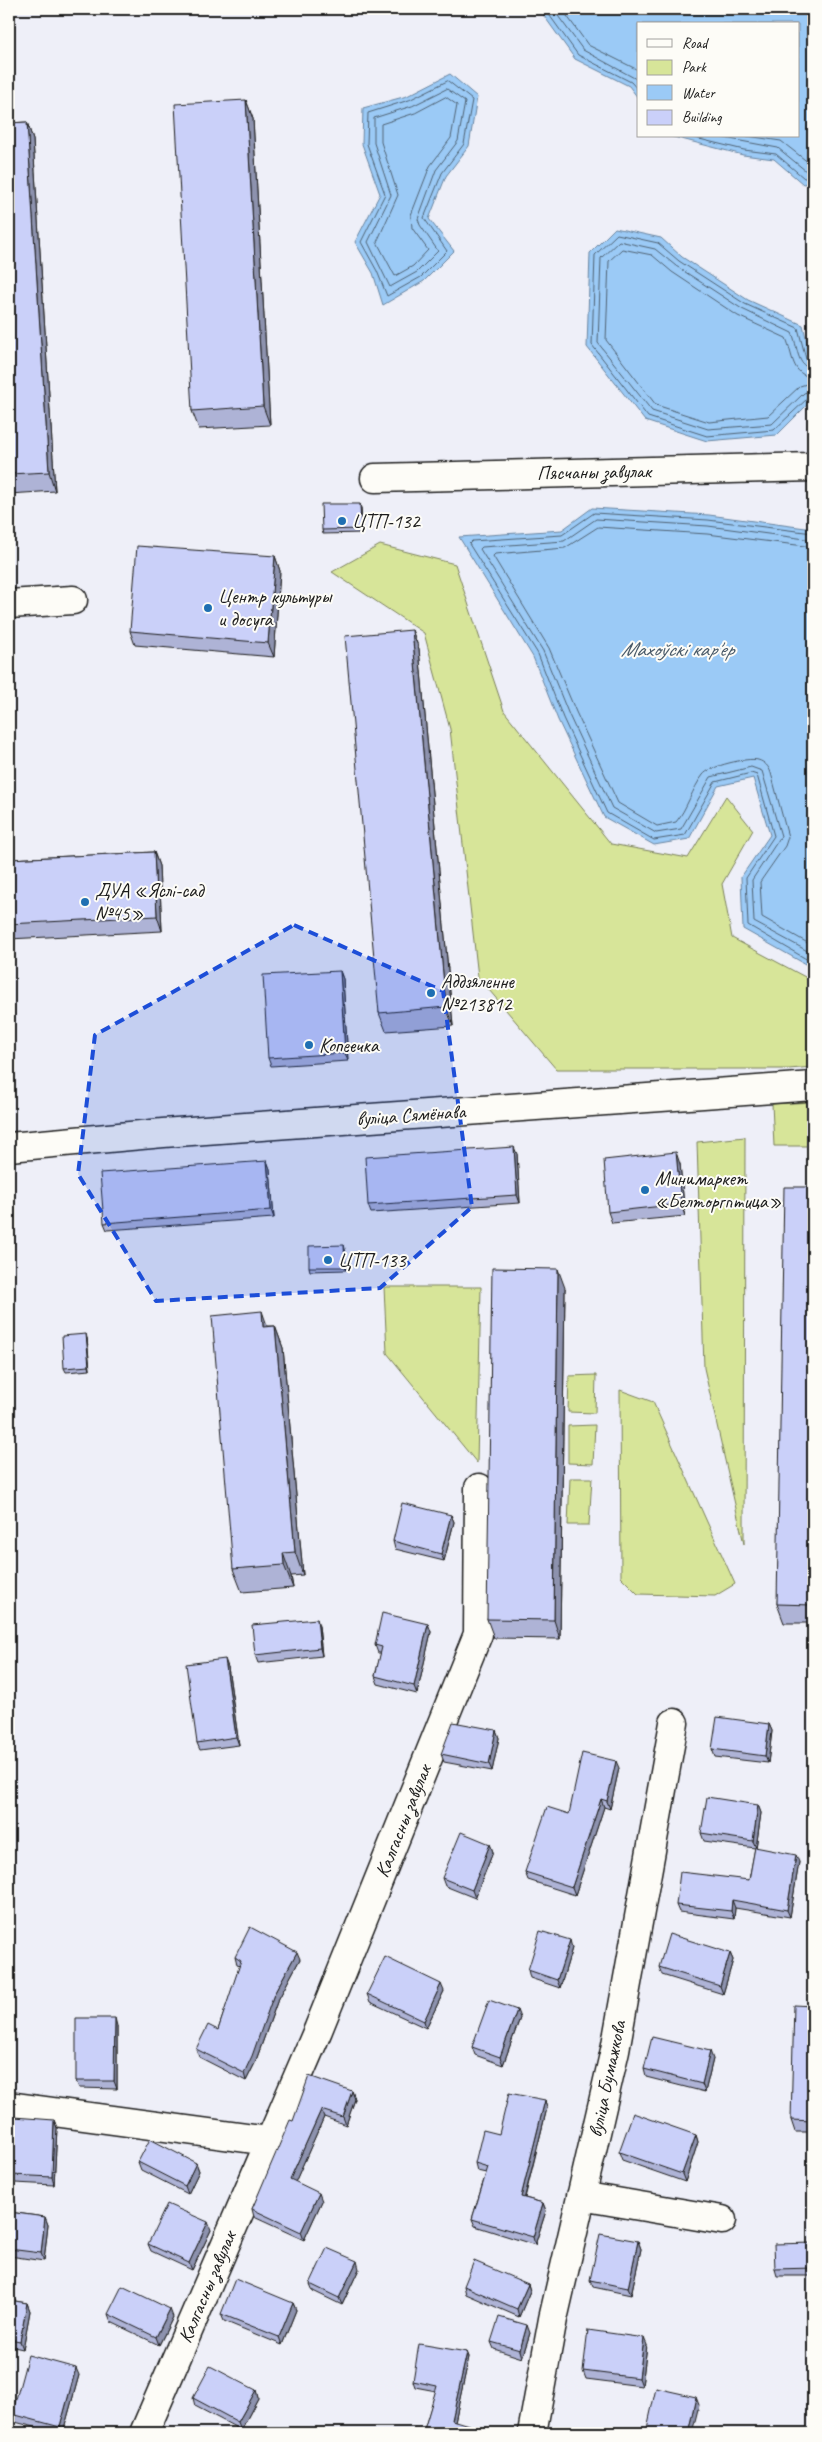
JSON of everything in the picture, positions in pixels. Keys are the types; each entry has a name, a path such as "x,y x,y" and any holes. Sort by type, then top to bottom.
{"street":[{"name":"Пясчаны завулак","path":"374,478 813,467"},
{"path":"9,604 73,600"},
{"name":"вуліца Сямёнава","path":"9,1146 163,1133 813,1086"},
{"name":"Калгасны завулак","path":"144,2433 325,2013 478,1634 479,1488"},
{"name":"вуліца Бумажкова","path":"532,2433 553,2319 615,2050 674,1724"},
{"path":"9,2106 269,2142"},
{"path":"581,2196 722,2220"}],"highlighted area":[{"path":"294,925 443,991 472,1207 380,1288 156,1301 78,1174 95,1035"}],"green space":[{"path":"380,545 455,564 504,711 611,844 688,858 726,796 753,830 722,884 732,938 807,978 813,977 813,1067 789,1069 556,1069 478,977 450,729 424,633 332,572"},
{"path":"813,1102 813,1146 774,1146 772,1104"},
{"path":"745,1137 744,1544 704,1368 697,1142"},
{"path":"384,1287 481,1287 477,1463 387,1353"},
{"path":"596,1375 595,1413 568,1412 569,1376"},
{"path":"620,1390 653,1402 735,1584 715,1596 638,1594 621,1577"},
{"path":"595,1425 593,1464 568,1463 568,1426"},
{"path":"570,1478 592,1478 589,1525 568,1525"}],"water":[{"path":"539,9 801,9 813,14 813,182 803,184 774,159 743,155 678,138 800,138 800,22 637,22 637,97 629,86 575,59"},
{"path":"450,74 477,97 469,146 446,176 429,219 454,251 424,281 383,305 373,273 355,242 380,194 362,144 363,108 407,96"},
{"path":"615,228 661,238 682,257 748,300 803,325 813,367 813,399 777,435 707,441 645,421 587,347 590,253"},
{"name":"Махоўскі кар'ер","path":"592,508 709,515 813,529 813,965 807,965 743,929 741,877 770,835 753,778 718,786 689,839 654,845 604,817 558,720 533,657 459,537 562,530"}],"building":[{"path":"246,100 263,406 192,411 175,104"},
{"path":"27,122 49,472 9,474 9,123"},
{"name":"ЦТП-132","path":"321,504 360,504 361,529 322,530"},
{"name":"Центр культуры и досуга","path":"137,546 275,556 268,643 130,631"},
{"path":"412,630 446,1007 379,1013 345,636"},
{"name":"ДУА «Яслі-сад №45»","path":"154,852 157,916 9,924 9,859"},
{"path":"340,971 345,1053 268,1058 263,975"},
{"path":"514,1147 517,1195 368,1205 365,1157"},
{"path":"676,1152 681,1204 608,1212 604,1160"},
{"path":"267,1161 271,1210 104,1223 100,1173"},
{"path":"784,1187 813,1187 813,1605 777,1604"},
{"name":"ЦТП-133","path":"344,1245 345,1267 309,1267 309,1246"},
{"path":"492,1268 558,1269 554,1620 487,1619"},
{"path":"262,1311 263,1327 275,1326 295,1552 283,1553 284,1565 233,1569 212,1316"},
{"path":"86,1334 89,1366 64,1368 62,1336"},
{"path":"402,1503 451,1515 441,1554 393,1541"},
{"path":"382,1613 428,1624 414,1686 375,1676 382,1647 375,1645"},
{"path":"317,1619 320,1648 255,1655 252,1625"},
{"path":"225,1659 236,1737 197,1743 186,1664"},
{"path":"717,1717 769,1724 765,1756 712,1749"},
{"path":"453,1722 496,1730 489,1764 441,1754"},
{"path":"582,1753 616,1761 607,1801 601,1799 572,1887 525,1872 547,1807 569,1814"},
{"path":"707,1797 758,1805 753,1841 701,1833"},
{"path":"461,1832 490,1844 472,1890 442,1878"},
{"path":"755,1847 796,1855 787,1910 732,1900 731,1911 676,1905 680,1872 749,1880"},
{"path":"250,1927 297,1952 274,1994 244,2073 196,2049 208,2025 218,2030 241,1961 235,1957"},
{"path":"540,1931 570,1940 557,1980 528,1970"},
{"path":"669,1934 730,1953 720,1986 659,1967"},
{"path":"385,1957 441,1984 424,2021 367,1994"},
{"path":"489,2000 517,2010 500,2057 472,2047"},
{"path":"794,2005 813,2006 813,2121 791,2120"},
{"path":"76,2018 115,2018 114,2081 76,2081"},
{"path":"652,2037 710,2051 702,2084 644,2069"},
{"path":"309,2076 352,2091 343,2117 321,2110 290,2179 319,2193 301,2232 252,2209 290,2120 293,2121"},
{"path":"509,2093 545,2100 521,2197 543,2203 533,2237 472,2219 488,2167 475,2163 483,2130 499,2134"},
{"path":"633,2113 696,2135 682,2174 619,2152"},
{"path":"14,2117 54,2120 52,2177 12,2175"},
{"path":"150,2139 196,2163 185,2186 138,2162"},
{"path":"167,2204 208,2222 189,2263 148,2244"},
{"path":"9,2212 45,2217 41,2253 9,2249"},
{"path":"600,2234 638,2241 628,2288 590,2280"},
{"path":"813,2243 813,2268 775,2269 774,2244"},
{"path":"327,2248 357,2261 339,2298 310,2284"},
{"path":"474,2261 528,2284 517,2309 464,2286"},
{"path":"235,2279 293,2303 279,2337 221,2314"},
{"path":"122,2286 170,2309 156,2337 108,2314"},
{"path":"9,2300 27,2303 20,2341 9,2339"},
{"path":"499,2317 527,2325 520,2350 491,2342"},
{"path":"588,2330 644,2338 639,2378 583,2371"},
{"path":"419,2344 467,2352 452,2420 472,2426 469,2433 423,2433 437,2386 413,2381"},
{"path":"28,2355 76,2368 60,2427 12,2414"},
{"path":"210,2366 256,2390 238,2422 193,2398"},
{"path":"656,2388 696,2397 688,2433 646,2433"}],"place":[{"name":"ЦТП-132","path":"342,521"},
{"name":"Центр культуры и досуга","path":"208,608"},
{"name":"ДУА «Яслі-сад №45»","path":"85,902"},
{"name":"Аддзяленне №213812","path":"431,993"},
{"name":"Копеечка","path":"309,1045"},
{"name":"Минимаркет «Белторгптица»","path":"645,1190"},
{"name":"ЦТП-133","path":"328,1260"}]}
